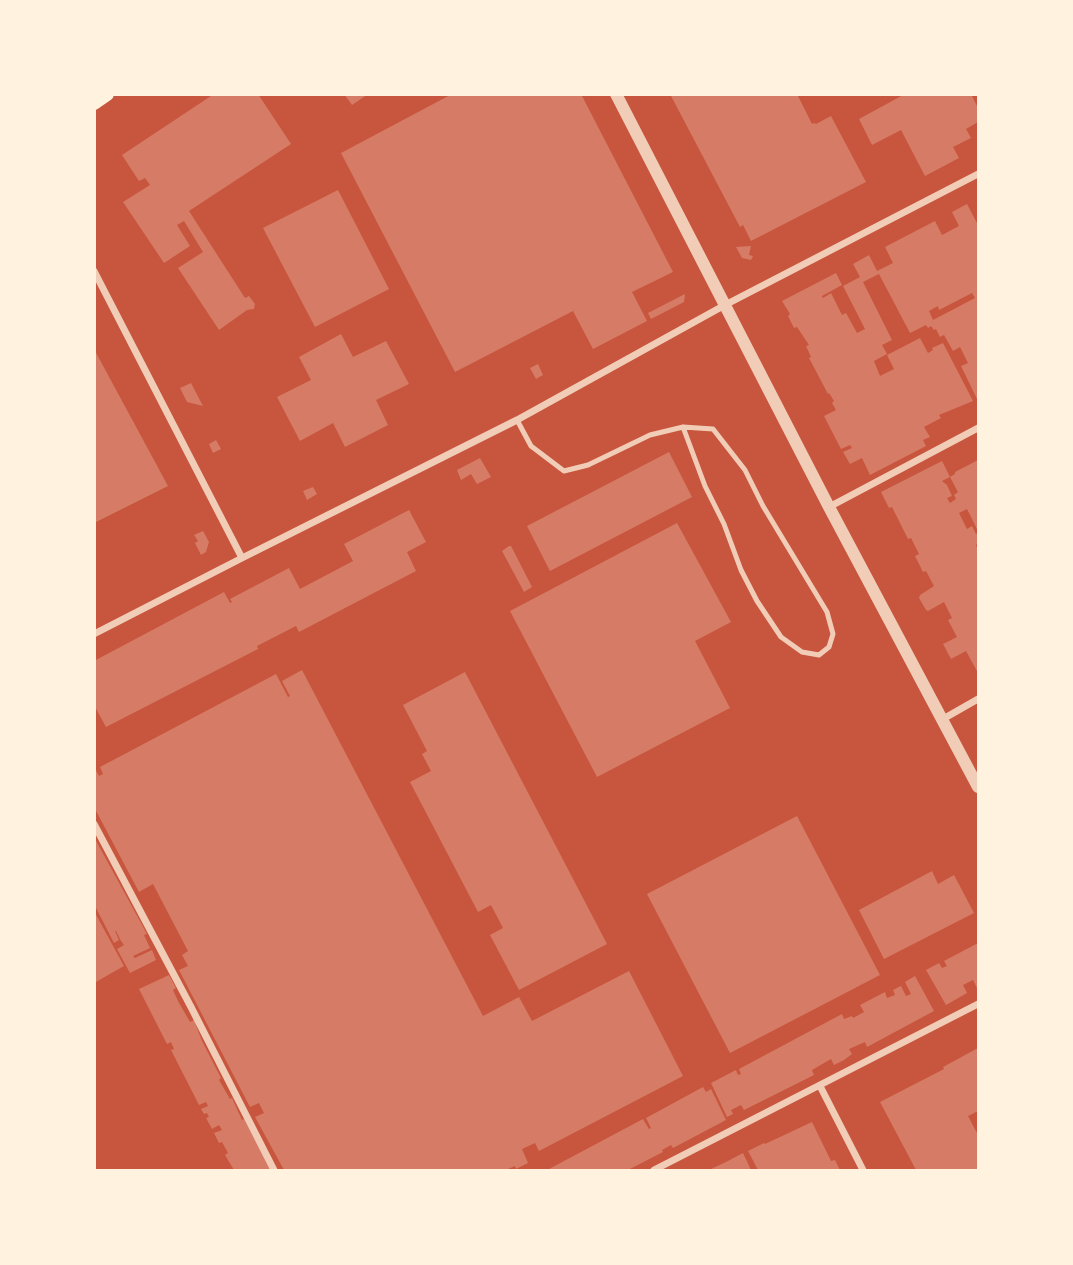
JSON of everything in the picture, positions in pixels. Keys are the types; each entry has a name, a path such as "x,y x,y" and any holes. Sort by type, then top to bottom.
{"main road":[{"path":"94,103 107,94"}],"street":[{"path":"616,94 829,507 978,787"},
{"path":"94,634 517,420 725,305 976,175 978,184"},
{"path":"94,271 242,558"},
{"path":"829,507 978,428"},
{"path":"943,719 978,699"},
{"path":"94,824 274,1171"},
{"path":"654,1171 978,1004"},
{"path":"820,1086 863,1171"}],"lane":[{"path":"517,420 531,446 564,471 588,465 650,435 683,427 713,429 745,470 763,506 827,612 833,634 829,647 819,655 802,652 781,637 757,601 705,486 683,427"}],"building":[{"path":"214,94 258,94 291,144 189,211 245,298 249,296 255,304 254,309 247,310 219,330 178,268 203,252 184,221 177,225 190,246 164,263 123,202 150,185 145,178 139,181 122,155"},
{"path":"344,94 368,94 352,105"},
{"path":"452,94 581,94 673,272 632,292 647,321 593,349 573,311 455,372 341,153"},
{"path":"670,94 797,94 812,124 831,116 866,182 751,241 743,225 740,227"},
{"path":"905,94 971,94 978,108 978,122 966,129 971,138 953,147 959,158 925,176 901,130 872,145 859,119"},
{"path":"338,190 389,289 315,327 263,228"},
{"path":"967,204 978,225 978,401 961,366 968,363 960,347 953,351 944,335 940,337 931,326 928,328 926,325 910,333 879,274 863,282 892,340 882,345 887,354 874,361 880,376 894,369 887,355 920,338 928,353 943,343 973,401 939,415 941,418 924,427 930,437 923,440 926,446 870,475 862,458 850,464 843,452 852,448 850,445 841,449 824,416 836,410 832,403 834,401 809,358 811,357 806,346 809,345 797,327 794,328 782,301 836,273 842,285 822,296 823,298 831,293 842,315 846,313 857,333 865,329 843,286 860,277 853,264 869,255 877,271 893,263 885,247 935,221 942,235 959,226 952,212","holes":["972,293 975,298 933,320 929,311 938,306 939,310"]},
{"path":"751,246 751,260 742,258 736,247"},
{"path":"685,294 684,302 651,319 648,313"},
{"path":"341,334 353,357 386,341 409,384 376,400 388,425 345,447 333,423 300,441 277,397 311,380 299,357"},
{"path":"94,349 168,486 94,523"},
{"path":"538,364 543,375 536,379 530,368"},
{"path":"191,383 203,406 187,402 180,388"},
{"path":"216,440 221,449 213,453 209,444"},
{"path":"669,452 692,497 550,571 527,526"},
{"path":"480,458 491,477 477,484 471,474 461,480 457,470"},
{"path":"978,460 978,531 967,509 959,513 967,529 972,526 976,534 978,533 978,673 966,651 951,659 943,644 957,637 948,620 952,618 944,602 928,611 919,598 934,586 915,556 919,554 911,538 908,539 881,492 942,461 950,477","holes":["950,477 958,492 954,495 956,499 950,503 947,498 952,496 942,481"]},
{"path":"313,487 317,494 307,500 303,491"},
{"path":"409,510 426,542 407,552 416,571 299,632 296,626 257,646 258,649 106,727 94,705 94,661 224,592 230,603 230,599 289,568 300,589 353,561 344,544"},
{"path":"677,523 731,622 695,641 730,708 597,777 510,611"},
{"path":"203,531 209,542 206,552 201,555 194,535"},
{"path":"509,546 532,587 524,592 502,551"},
{"path":"302,670 483,1016 519,997 532,1021 629,971 683,1076 539,1151 535,1143 522,1149 528,1163 516,1169 515,1166 506,1170 284,1170 255,1117 264,1113 259,1103 250,1107 179,970 188,966 182,955 188,951 153,884 139,892 94,807 94,767 99,776 103,774 100,767 276,674 288,697 290,696 282,681"},
{"path":"465,672 607,944 519,990 490,935 503,928 491,905 478,912 410,782 431,771 422,754 427,751 403,705"},
{"path":"797,816 880,975 730,1053 647,894"},
{"path":"94,837 147,934 144,935 150,948 133,956 135,958 152,950 156,960 130,973 117,949 124,945 116,931 119,940 114,943 94,904"},
{"path":"932,871 938,884 954,875 974,913 884,959 859,910"},
{"path":"94,911 124,966 94,983"},
{"path":"978,943 978,990 973,980 963,985 967,993 946,1005 926,970 939,963 942,968 947,966 944,961"},
{"path":"169,975 176,988 173,990 178,1001 190,1022 194,1020 221,1078 219,1080 230,1099 232,1098 271,1170 234,1170 225,1155 228,1153 214,1133 222,1130 219,1125 212,1129 206,1118 209,1117 207,1113 204,1114 201,1109 208,1106 206,1102 199,1105 171,1050 174,1049 171,1042 167,1044 139,989"},
{"path":"915,976 934,1011 867,1047 865,1042 849,1049 852,1054 844,1060 834,1065 831,1059 812,1070 814,1075 744,1110 741,1105 731,1110 733,1114 727,1117 711,1083 736,1070 738,1075 741,1074 739,1069 842,1014 844,1019 853,1018 864,1012 860,1005 885,992 887,998 895,995 893,990 901,986 906,996 911,994 905,982"},
{"path":"978,1048 978,1111 968,1116 978,1135 978,1170 916,1170 880,1102"},
{"path":"703,1087 706,1092 711,1089 726,1120 673,1148 671,1145 628,1170 549,1169 643,1119 649,1129 651,1128 646,1118"},
{"path":"812,1122 831,1161 835,1160 840,1170 758,1170 748,1151"},
{"path":"743,1153 751,1170 709,1170 726,1162"}]}
